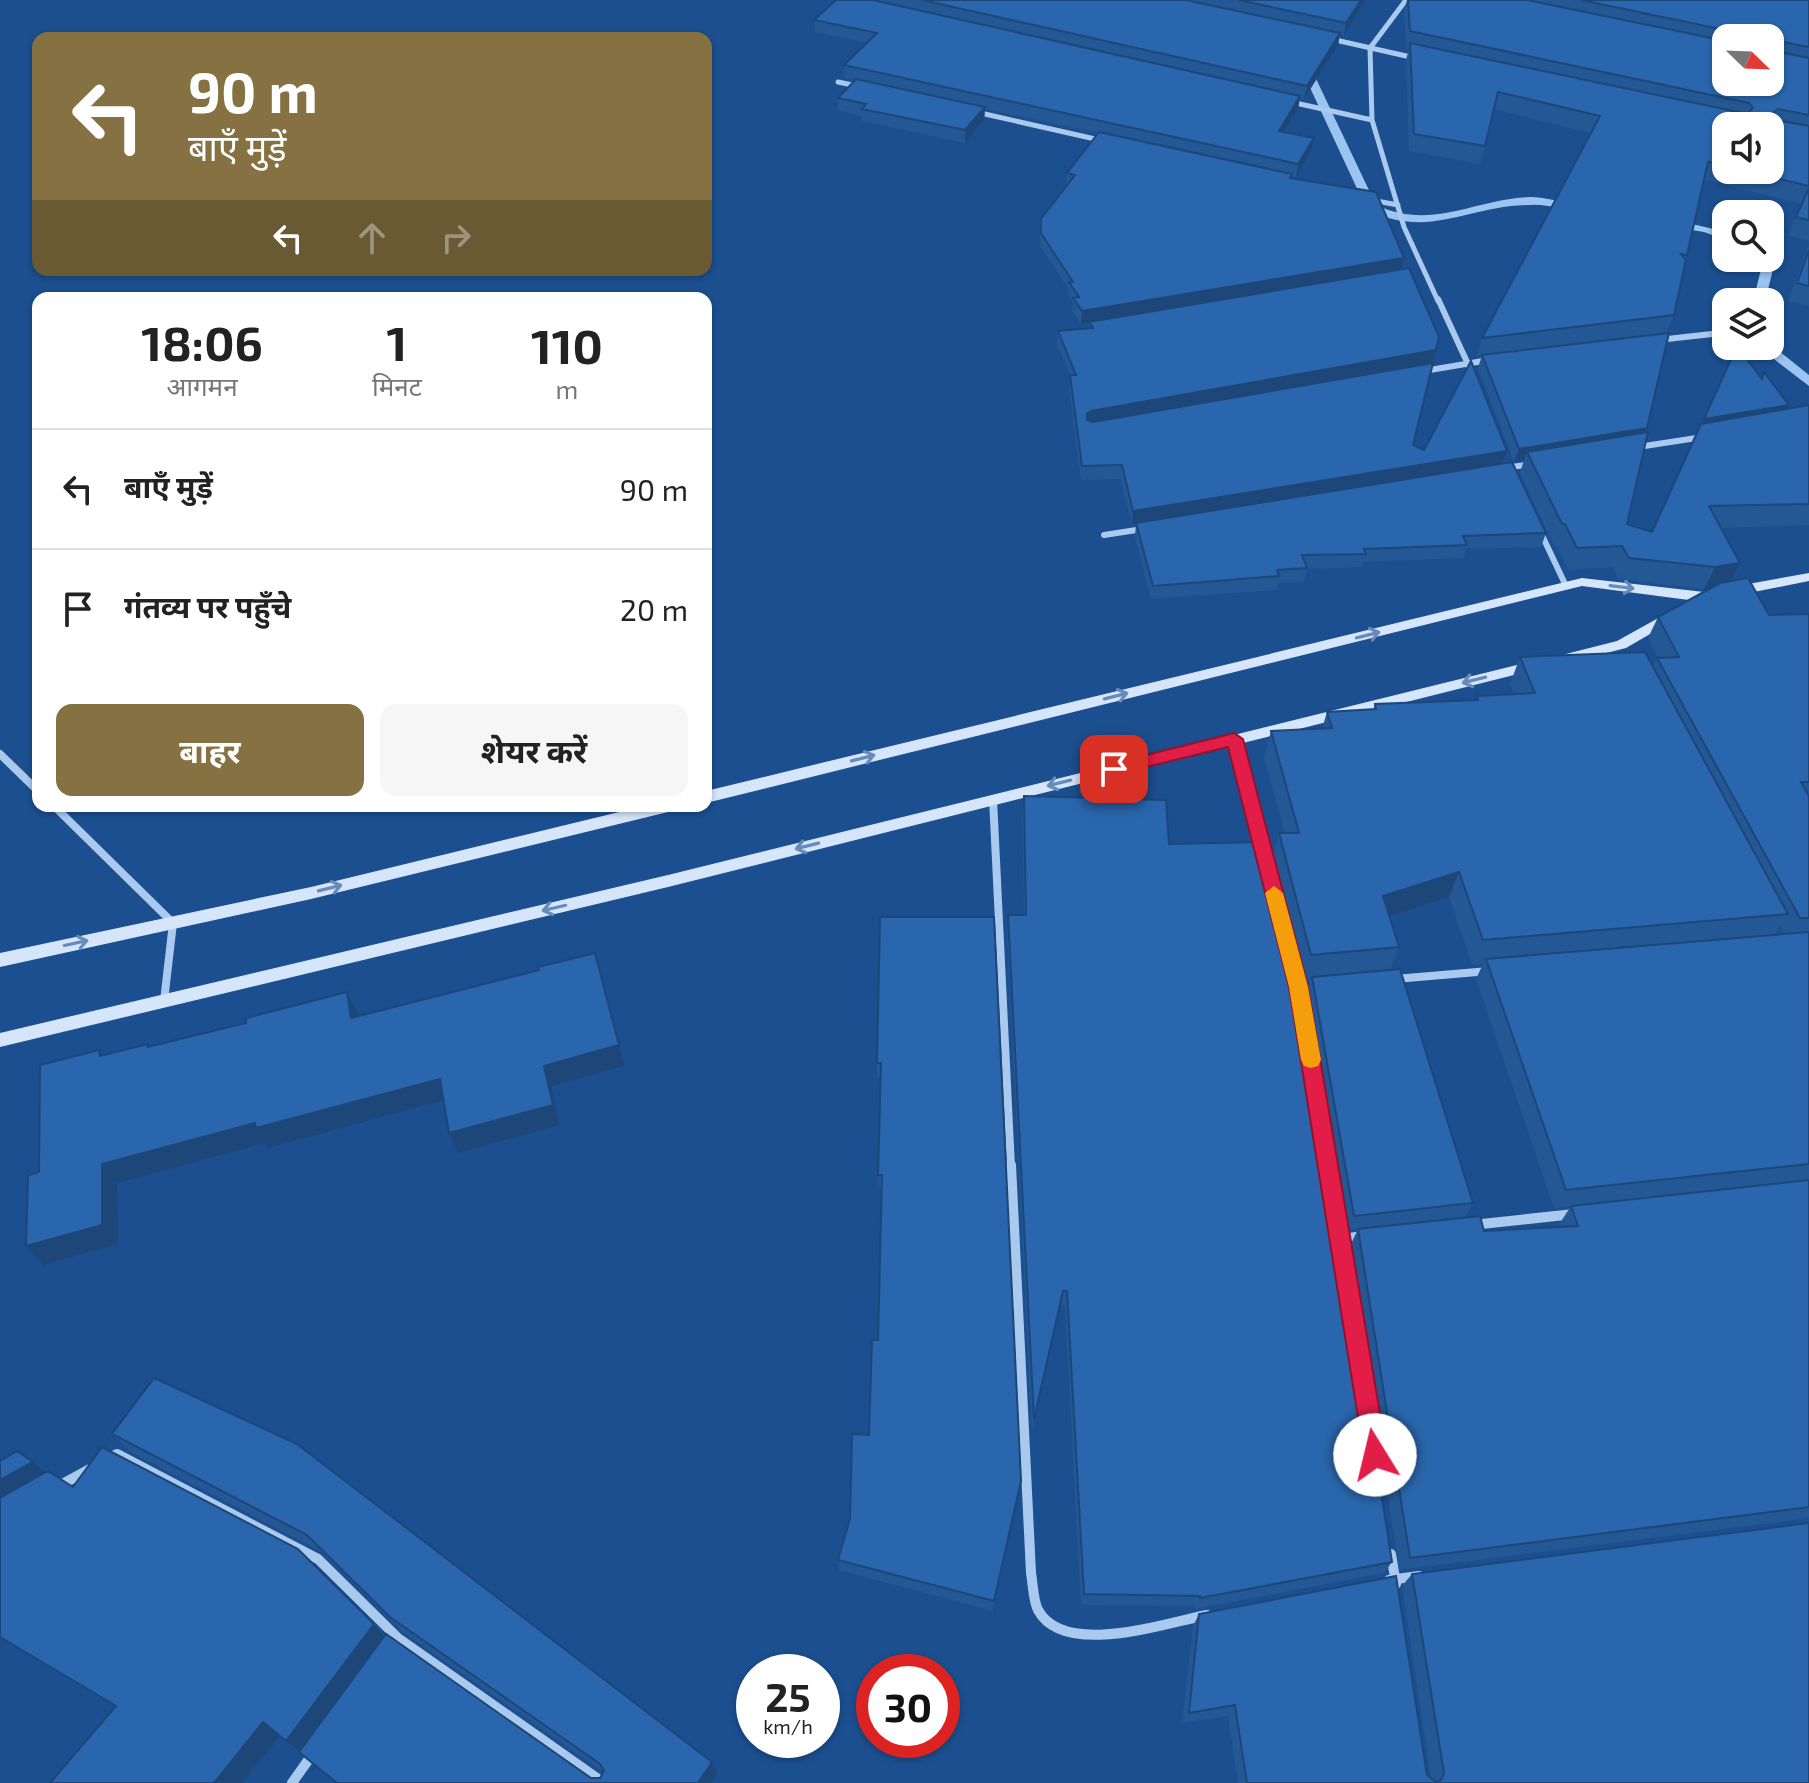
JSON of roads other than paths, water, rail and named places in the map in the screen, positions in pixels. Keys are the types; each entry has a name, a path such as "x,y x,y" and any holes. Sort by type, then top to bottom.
{"main road":[{"path":"712,796 1582,582 1704,597 1809,577"},
{"path":"0,1040 1234,739 1625,651 1704,597"},
{"path":"0,960 311,893 643,812"}],"street":[{"path":"1406,0 1370,48 1372,120 1404,227 1479,389"},
{"path":"1327,38 1416,58"},
{"path":"838,82 869,89"},
{"path":"1283,100 1372,120"},
{"path":"962,109 1116,143"},
{"path":"1359,197 1398,208"},
{"path":"1412,274 1427,272"},
{"path":"1642,342 1712,334"},
{"path":"1422,371 1500,359"},
{"path":"1635,448 1713,435"},
{"path":"1505,454 1516,481"},
{"path":"1494,470 1541,462"},
{"path":"1535,520 1566,586"},
{"path":"1104,535 1151,527"},
{"path":"1234,739 1268,870"},
{"path":"0,754 32,785"},
{"path":"993,799 1031,1573 1038,1610 1061,1631 1091,1637 1212,1614"},
{"path":"60,812 173,923 164,1001"},
{"path":"1376,981 1501,970"},
{"path":"1466,1225 1591,1212"},
{"path":"1339,1223 1344,1254"},
{"path":"1342,1239 1373,1235"},
{"path":"52,1490 117,1454 318,1559 398,1638 604,1783"},
{"path":"1390,1548 1397,1595"},
{"path":"1380,1582 1426,1575"},
{"path":"389,1650 398,1638"},
{"path":"292,1783 318,1747"}],"waterway":[{"path":"1304,64 1371,207 1390,216 1410,220 1530,201 1574,208"},
{"path":"1671,223 1712,231"},
{"path":"1762,288 1766,272"},
{"path":"1782,360 1809,382"}]}
